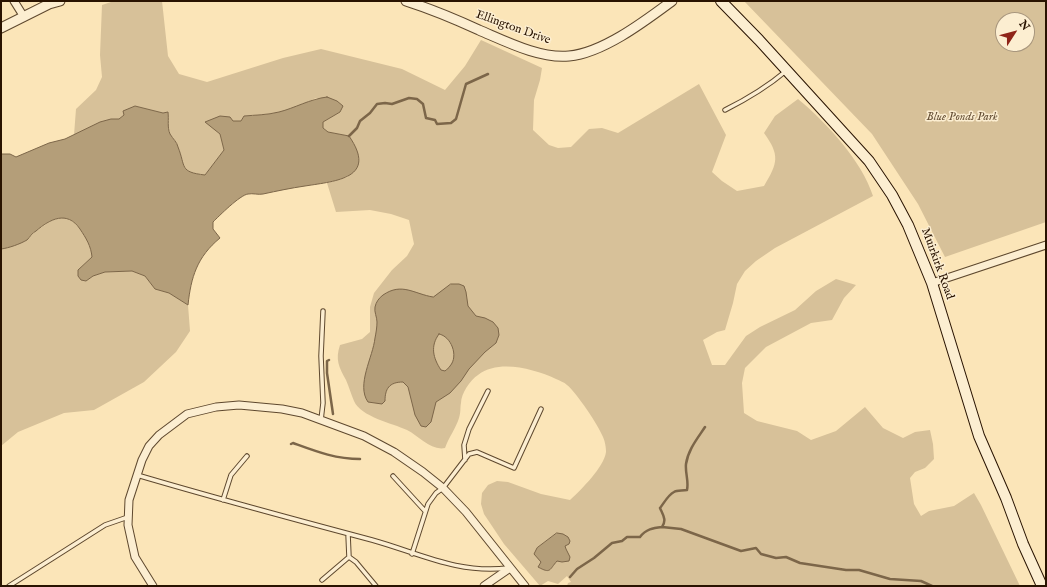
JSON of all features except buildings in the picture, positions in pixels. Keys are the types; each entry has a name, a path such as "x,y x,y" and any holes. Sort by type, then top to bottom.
{"main road":[{"name":"Muirkirk Road","path":"721,1 787,71 868,161 892,195 908,225 932,283 979,436 1006,498 1023,544 1042,586"}],"street":[{"path":"14,1 24,17"},
{"path":"1,28 49,4 60,1"},
{"name":"Ellington Drive","path":"406,1 424,7 514,45 531,51 556,56 568,56 583,53 602,46 631,30 672,1"},
{"path":"932,283 1046,245"},
{"path":"153,586 135,557 128,517 129,500 142,460 153,441 187,414 220,407 238,406 282,409 302,413 352,431 379,444 405,460 443,488 466,512 525,586"},
{"path":"484,586 510,568"}],"lane":[{"path":"725,110 744,101 787,71"},
{"path":"321,420 323,404 322,356 324,311"},
{"path":"465,460 464,445 469,429 488,391"},
{"path":"412,554 428,504 470,454 477,452 514,468 541,409"},
{"path":"223,500 231,475 247,456"},
{"path":"136,475 374,541 412,554 470,568 486,570 510,568"},
{"path":"393,476 425,511"},
{"path":"9,586 106,525 128,517"},
{"path":"348,534 349,557"},
{"path":"322,580 349,557"},
{"path":"349,557 356,562 376,586"}],"green space":[{"path":"114,1 162,1 168,56 179,74 207,82 283,58 321,49 402,69 445,90 465,66 481,40 542,68 534,100 533,130 549,145 558,148 571,147 589,129 602,128 618,133 699,84 726,135 712,172 737,191 764,186 774,165 775,153 764,133 775,116 798,99 820,119 842,143 861,169 873,196 775,248 756,261 745,271 737,284 725,330 717,332 703,340 712,365 725,365 746,336 760,327 795,310 816,291 836,279 856,285 844,298 832,320 811,323 766,347 745,368 742,383 744,413 757,421 797,431 811,440 836,431 865,407 883,428 903,438 915,432 930,430 934,459 925,468 915,472 910,478 914,504 921,516 929,511 954,506 974,493 1020,586 567,586 568,583 571,582 567,576 558,584 548,581 540,586 504,544 484,514 481,504 482,493 488,485 497,481 508,482 541,494 570,500 597,471 606,452 606,447 601,432 581,402 565,383 547,375 517,367 496,367 486,370 475,377 466,388 461,399 460,416 445,448 430,445 407,430 378,419 358,407 340,367 338,355 340,345 362,339 370,332 370,307 374,293 392,270 407,256 414,244 409,220 391,214 370,210 336,212 327,183 348,177 349,136 328,132 323,128 323,122 340,112 342,106 337,101 316,98 277,113 244,116 241,121 206,122 220,134 224,150 205,175 191,173 183,167 176,142 170,134 168,112 163,113 135,106 119,119 111,119 74,135 76,109 96,90 102,77 100,55 102,5"},
{"name":"Blue Ponds Park","path":"744,1 1046,1 1046,222 945,257 918,204 872,134"},
{"path":"63,217 69,219 79,227 89,244 92,257 78,270 86,281 93,276 105,272 132,271 145,276 155,289 169,293 188,305 190,331 176,352 144,382 94,410 64,413 18,432 1,446 1,249 27,240 36,231 52,220"}],"shaded area":[{"path":"327,97 337,101 343,106 340,112 323,122 323,128 328,132 349,136 357,150 359,161 356,169 350,175 341,179 263,194 248,194 244,195 235,202 213,222 213,229 220,238 212,245 196,268 191,285 188,305 169,293 155,289 145,276 132,271 105,272 93,276 86,281 81,280 78,276 78,270 92,257 91,249 82,232 75,223 64,218 58,218 47,223 32,234 27,240 21,243 1,249 1,154 10,154 16,157 49,143 65,139 100,122 111,119 119,119 124,115 123,111 135,106 163,113 168,112 169,131 176,142 183,164 187,170 191,172 205,175 224,150 220,134 205,122 220,116 230,117 233,121 241,121 244,116 279,112"},
{"path":"451,284 459,284 464,286 468,306 476,316 493,322 498,328 499,335 496,343 469,369 450,393 436,402 431,422 426,427 421,426 415,415 408,387 403,382 394,383 389,387 386,393 385,401 382,404 368,402 365,395 364,379 374,346 377,322 375,309 376,303 379,299 383,295 396,289 408,290 433,297","holes":["439,334 450,342 454,352 453,362 445,371 441,370 438,366 434,356 434,343 436,338"]},
{"path":"557,533 568,537 570,541 569,544 565,546 570,557 569,561 557,561 548,571 538,567 541,562 534,554 537,548"}],"waterway":[{"path":"349,136 357,128 360,121 370,113 377,104 392,104 409,98 417,99 423,104 426,118 435,120 437,124 451,123 456,119 466,84 488,74"},
{"path":"329,360 327,361 327,373 333,414"},
{"path":"570,577 577,569 594,558 612,543 622,541 627,537 640,537 650,529 662,527 664,520 660,508 672,493 687,490 687,459 693,445 705,427"},
{"path":"291,444 293,443 317,452 342,458 360,459"},
{"path":"662,527 681,529 741,551 756,548 761,554 776,558 786,557 800,563 846,570 859,570 890,579 921,581 932,586"}]}
